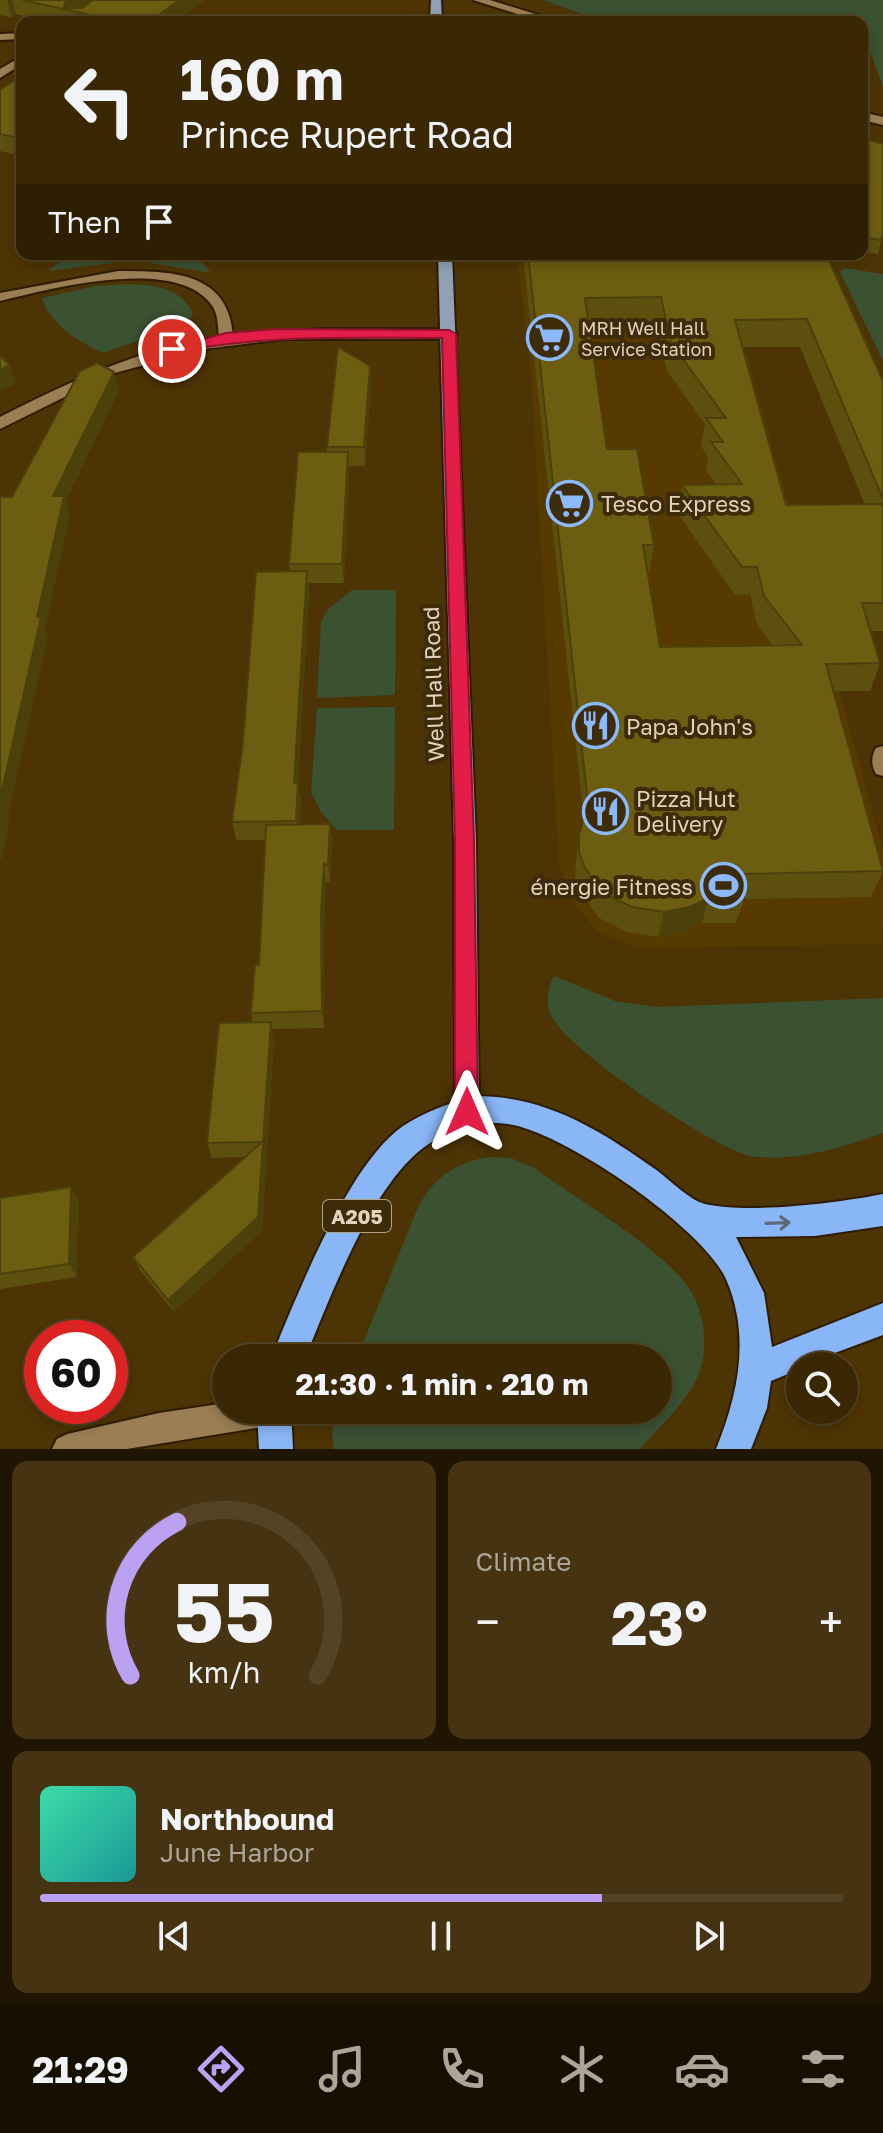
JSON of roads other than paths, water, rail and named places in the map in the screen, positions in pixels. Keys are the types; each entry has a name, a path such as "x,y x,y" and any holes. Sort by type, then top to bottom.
{"highway":[{"name":"A205","path":"295,1344 380,1170 410,1139 438,1121 467,1112 500,1109 538,1116 577,1132 700,1219 740,1272 754,1318 754,1371 745,1428 733,1449"},
{"path":"700,1219 770,1224 846,1219 883,1210"},
{"path":"754,1371 883,1319"},
{"path":"275,1424 276,1449"}],"main road":[{"name":"Well Hall Road","path":"445,260 465,841 467,1112"}],"street":[{"path":"478,0 534,16"},
{"path":"0,297 84,278 130,273 164,277 194,285 214,297 223,309 226,337"},
{"path":"0,424 117,366 226,337 278,333 449,334"},
{"path":"883,754 883,768"},
{"path":"67,1449 159,1427 212,1420"}],"place":[{"name":"MRH Well Hall Service Station","path":"550,338"},
{"name":"Tesco Express","path":"570,503"},
{"name":"Papa John's","path":"595,726"},
{"name":"Pizza Hut Delivery","path":"605,811"},
{"name":"énergie Fitness","path":"724,886"}]}
